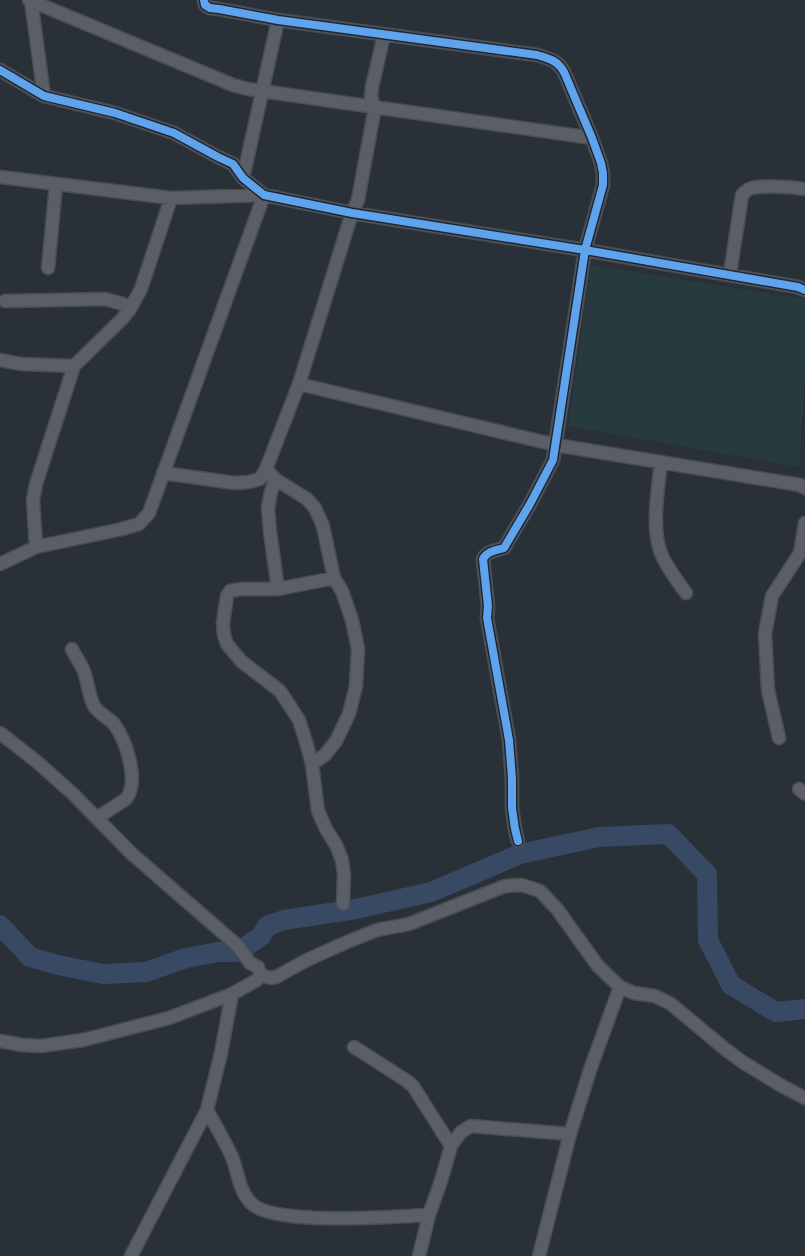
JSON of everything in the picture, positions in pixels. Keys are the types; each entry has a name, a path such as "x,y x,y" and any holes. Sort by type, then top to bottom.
{"street":[{"path":"204,0 205,5 210,8 278,20 537,55 553,60 560,65 564,72 592,138 603,173 603,185 585,250 553,460 508,543 504,548 485,555 483,559 488,606 487,618 509,740 512,808 518,841"},
{"path":"30,1 233,85 248,89 592,138"},
{"path":"30,1 44,96"},
{"path":"243,178 278,20"},
{"path":"163,473 235,483 260,479 266,469 299,384 352,213 358,200 375,107 371,97 372,87 384,35"},
{"path":"0,70 44,96 115,113 174,133 233,164 243,178 264,195"},
{"path":"0,177 171,198 264,195 352,213 730,274 805,290"},
{"path":"48,268 56,185"},
{"path":"730,274 742,195 746,190 772,187 805,188"},
{"path":"0,564 36,546 139,524 149,513 264,195"},
{"path":"36,546 33,500 36,484 74,366 130,309 141,289 171,198"},
{"path":"5,301 105,299 123,304 130,309"},
{"path":"0,360 21,364 74,366"},
{"path":"299,384 556,445 800,485 805,488"},
{"path":"661,462 656,528 658,543 662,557 686,593"},
{"path":"266,469 275,480 307,499 315,508 323,526 334,578 342,591 352,620 358,649 356,686 349,714 336,741 325,754 312,764"},
{"path":"275,480 268,508 278,589"},
{"path":"779,738 768,690 765,634 772,596 802,554 805,523"},
{"path":"334,578 278,589 241,589 230,591 227,596 223,623 227,644 241,661 280,691 299,720 312,764 318,812 342,860 344,876 342,904"},
{"path":"72,649 83,669 95,706 113,723 124,742 130,759 132,789 130,795 97,818"},
{"path":"0,733 36,760 72,793 132,854 241,951 250,963 258,967 260,975 257,980 232,994 169,1018 84,1040 41,1046 22,1045 0,1040"},
{"path":"260,975 271,978 276,977 307,960 378,930 409,924 506,886 522,885 540,891 557,909 598,966 620,987 634,993 655,996 672,1004 744,1063 805,1098"},
{"path":"539,1256 570,1134 591,1067 620,987"},
{"path":"131,1256 207,1110 221,1054 232,994"},
{"path":"354,1047 412,1086 451,1146"},
{"path":"207,1110 232,1157 244,1194 251,1204 263,1211 286,1216 335,1218 429,1214"},
{"path":"419,1256 429,1214 451,1146 461,1132 471,1126 570,1134"}],"green space":[{"path":"591,265 805,299 805,378 799,467 568,426"}],"waterway":[{"path":"0,925 30,957 103,974 146,972 186,958 218,952 238,952 261,936 267,926 284,920 356,909 431,892 520,854 599,837 668,834 707,874 708,940 731,985 776,1012 805,1009"}],"cycle path":[{"path":"204,0 205,5 210,8 278,20 537,55 546,58 556,62 564,72 592,138 601,163 603,185 585,250 553,460 504,548 489,553 483,559 488,606 487,618 509,740 512,808 518,841"},
{"path":"0,70 44,96 115,113 174,133 233,164 243,178 264,195 352,213 585,250 798,287 805,290"}]}
